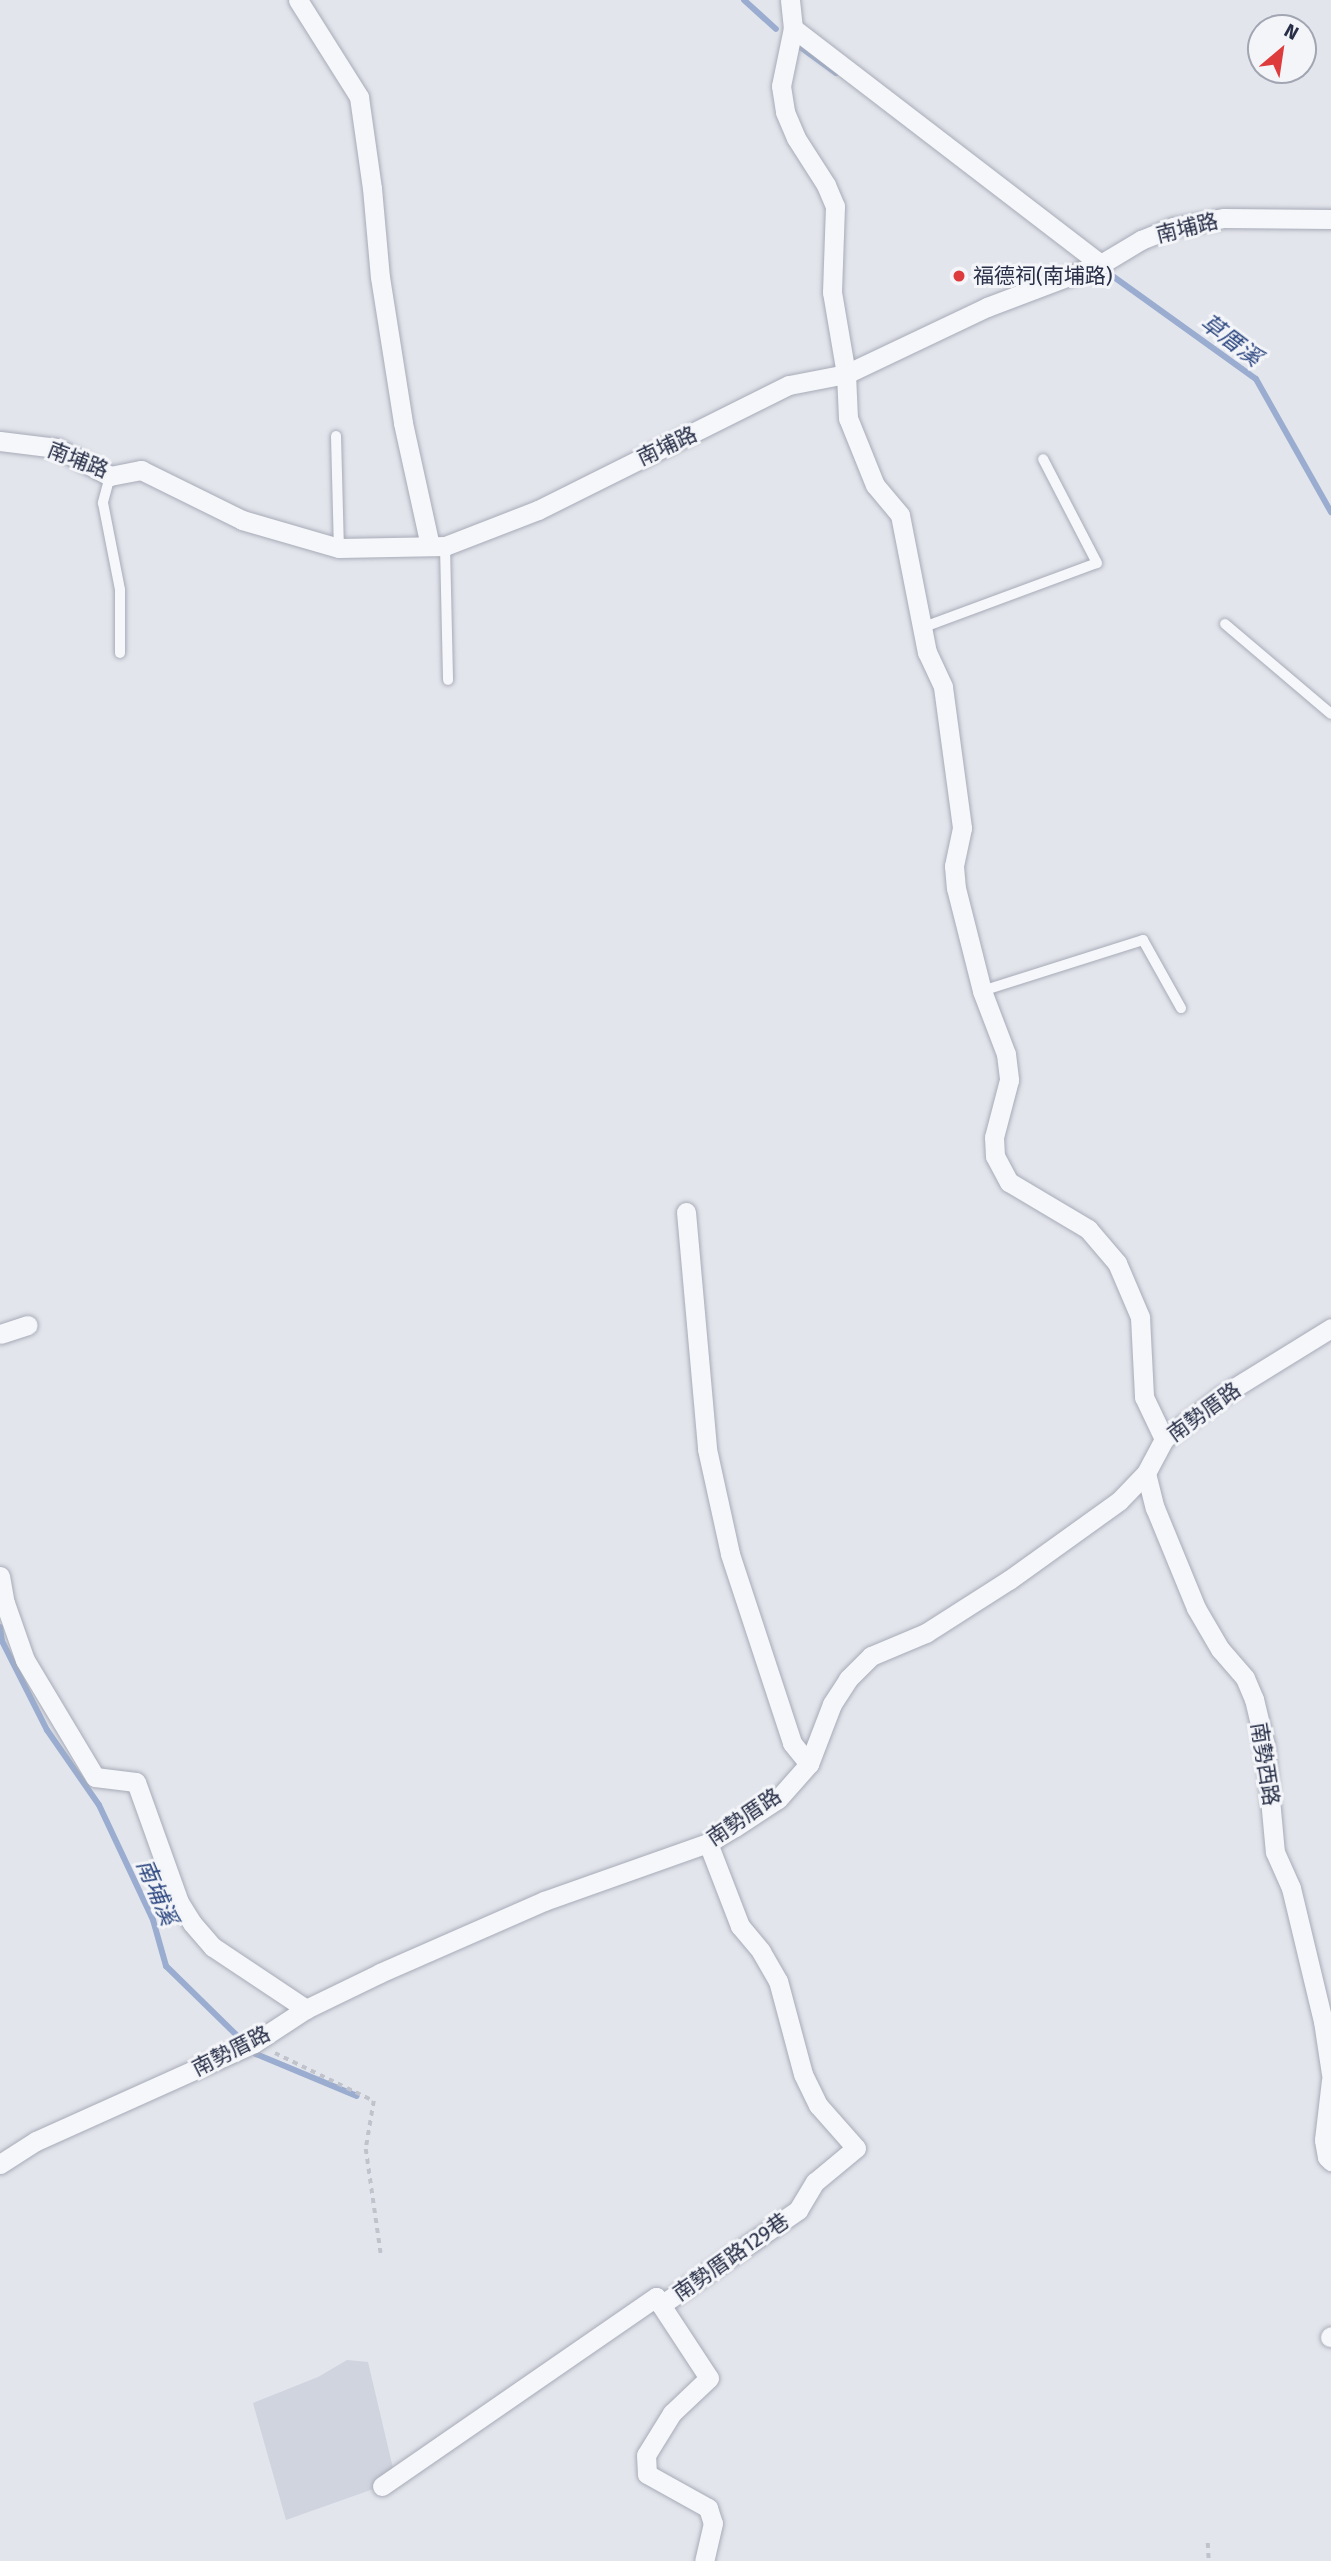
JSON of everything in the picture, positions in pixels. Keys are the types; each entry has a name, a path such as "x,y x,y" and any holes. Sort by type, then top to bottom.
{"street":[{"path":"298,0 359,97 372,188 380,277 399,396 438,546"},
{"path":"790,0 793,29 781,86 796,138 827,186 835,206 832,292 846,374 848,418 875,485 900,515 927,652 943,687 962,828 954,866 956,888 982,991 1006,1054 1009,1080 994,1137 995,1156 1009,1182 1088,1229 1117,1263 1140,1317 1144,1396 1164,1439"},
{"path":"793,29 1101,264"},
{"name":"南埔路","path":"0,441 57,448 110,476 141,470 242,520 339,548 438,546 538,510 789,385 846,374 988,307 1101,264 1141,240 1173,227 1224,218 1331,219"},
{"path":"685,1212 707,1449 730,1554 792,1743 809,1764"},
{"path":"0,1335 28,1325"},
{"name":"南勢厝路","path":"0,2164 36,2141 254,2043 306,2009 544,1901 708,1843 778,1799 809,1764 832,1704 848,1679 871,1656 926,1633 1009,1580 1119,1501 1146,1473 1164,1439 1222,1396 1331,1328"},
{"name":"南勢西路","path":"1146,1473 1155,1508 1196,1608 1220,1649 1245,1678 1254,1699 1265,1745 1275,1852 1291,1888 1323,2021 1331,2077 1324,2140 1327,2157 1331,2161"},
{"path":"0,1576 5,1603 25,1660 95,1777 109,1781 135,1782 179,1902 192,1923 213,1947 306,2009"},
{"name":"南勢厝路129巷","path":"382,2486 656,2297 661,2305 798,2210 815,2182 856,2148 818,2105 803,2074 778,1981 761,1951 740,1926 708,1843"},
{"path":"661,2305 709,2378 671,2413 646,2455 647,2474 708,2508 713,2523 704,2561"}],"lane":[{"path":"336,436 339,548"},
{"path":"924,627 1097,563 1043,459"},
{"path":"110,476 103,503 120,590 120,653"},
{"path":"438,546 448,680"},
{"path":"1225,624 1331,714"},
{"path":"982,991 1143,940 1181,1008"}],"path":[{"path":"254,2043 374,2101 366,2148 382,2254"},
{"path":"1209,2543 1209,2561"}],"shaded area":[{"path":"347,2360 368,2362 396,2481 286,2520 253,2403 318,2377"}],"waterway":[{"name":"草厝溪","path":"744,0 776,29"},
{"name":"草厝溪","path":"799,46 836,73"},
{"name":"草厝溪","path":"1100,267 1256,379 1331,512"},
{"name":"南埔溪","path":"0,1627 2,1641 47,1730 99,1805 153,1920 166,1966 256,2054 357,2096"}],"place":[{"name":"福德祠(南埔路)","path":"959,276"}]}
